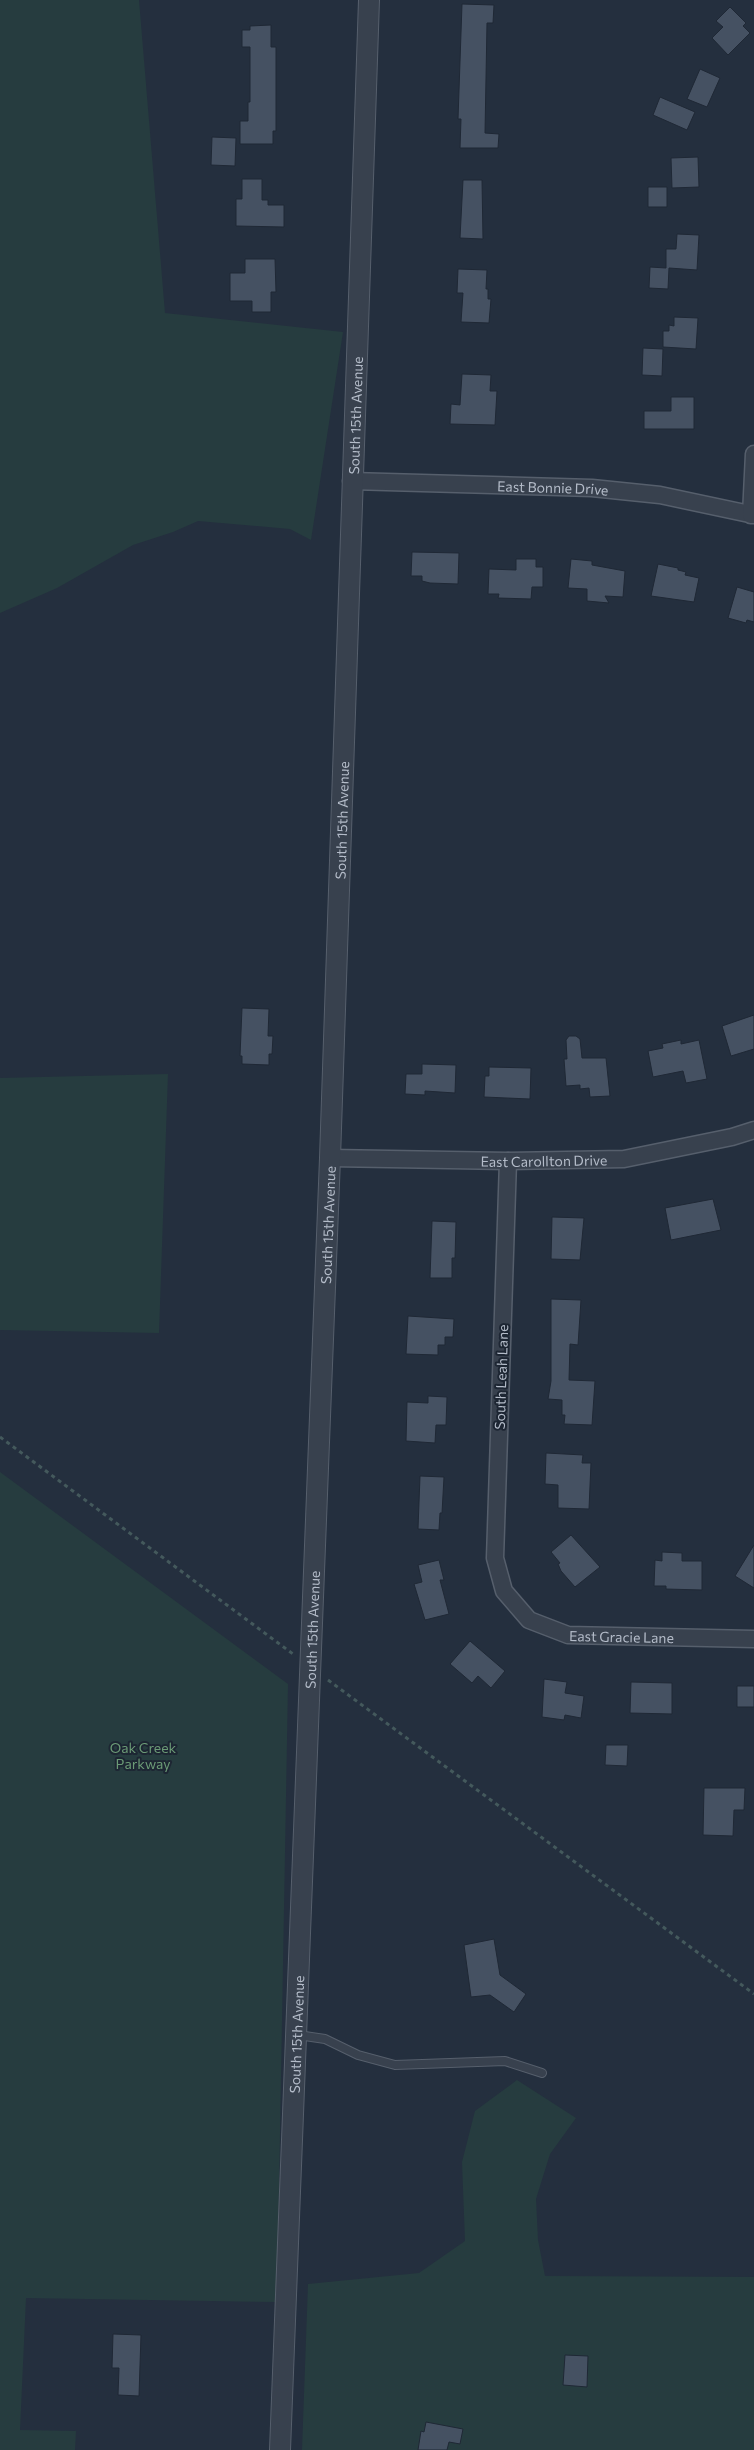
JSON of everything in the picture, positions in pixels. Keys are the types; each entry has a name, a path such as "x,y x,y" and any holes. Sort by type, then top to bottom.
{"street":[{"name":"South 15th Avenue","path":"280,2450 330,1158 351,481 369,0"},
{"path":"753,515 754,454"},
{"name":"East Bonnie Drive","path":"351,481 592,488 660,495 753,515"},
{"name":"East Carollton Drive","path":"330,1158 508,1161 624,1159 732,1137 754,1130"},
{"name":"South Leah Lane","path":"504,1591 495,1558 508,1161"},
{"name":"East Gracie Lane","path":"504,1591 530,1620 568,1635 754,1639"}],"lane":[{"path":"296,2035 325,2039 358,2055 395,2065 505,2061 542,2074"}],"path":[{"path":"0,1437 299,1658"},
{"path":"321,1675 754,1994"}],"green space":[{"path":"0,0 139,0 165,313 343,332 311,540 290,529 198,521 173,532 133,545 57,588 0,613"},
{"path":"168,1074 159,1333 0,1330 0,1078"},
{"name":"Oak Creek Parkway","path":"0,1472 288,1684 277,2302 26,2298 20,2430 76,2431 75,2450 0,2450"},
{"path":"517,2080 576,2118 550,2154 536,2199 538,2240 545,2276 754,2277 754,2450 302,2450 308,2284 419,2273 465,2241 462,2162 475,2111"}],"building":[{"path":"462,4 494,5 493,23 487,23 485,133 499,134 498,148 460,148 461,119 458,119"},
{"path":"730,7 746,23 743,26 750,33 728,55 712,38 723,27 716,21"},
{"path":"271,25 271,47 276,47 276,131 273,131 273,144 240,144 240,121 248,121 248,102 250,102 250,47 242,47 242,30 250,30 250,26"},
{"path":"700,69 720,78 707,107 687,99"},
{"path":"660,97 695,112 687,130 653,115"},
{"path":"212,137 236,138 235,166 211,165"},
{"path":"698,157 699,187 672,188 671,158"},
{"path":"242,179 262,179 262,200 268,200 268,205 284,205 284,227 236,226 236,199 242,199"},
{"path":"463,180 482,180 483,239 460,238"},
{"path":"648,187 667,187 667,207 648,207"},
{"path":"677,234 699,235 697,270 669,268 668,289 649,288 650,267 666,268 666,249 676,249"},
{"path":"245,259 275,259 276,292 271,292 271,312 252,312 252,301 230,301 230,273 245,273"},
{"path":"458,269 487,270 486,289 488,289 488,299 491,299 489,323 461,322 463,293 457,293"},
{"path":"674,317 698,318 696,349 663,347 663,331 669,331 669,325 674,326"},
{"path":"643,348 663,349 662,376 642,375"},
{"path":"462,374 491,375 490,391 497,391 495,425 450,424 451,404 460,405"},
{"path":"671,397 694,397 694,429 644,429 644,411 671,411"},
{"path":"412,552 459,553 458,584 430,583 422,581 422,576 411,576"},
{"path":"516,559 536,559 536,567 543,567 543,587 532,587 531,599 498,598 499,594 488,594 489,569 516,570"},
{"path":"571,559 592,561 592,565 625,571 623,597 605,596 609,603 587,601 587,589 568,588"},
{"path":"658,564 678,568 678,570 686,572 685,575 699,578 694,602 651,596"},
{"path":"737,587 754,592 754,622 747,620 746,623 728,618"},
{"path":"242,1008 269,1009 268,1036 273,1036 272,1054 269,1054 269,1065 242,1064 242,1056 240,1056"},
{"path":"754,1015 754,1049 731,1056 722,1026"},
{"path":"569,1036 576,1036 580,1039 582,1058 606,1058 610,1096 590,1097 589,1088 580,1089 580,1085 566,1086 564,1059 567,1059 566,1040"},
{"path":"681,1040 681,1044 699,1040 707,1079 686,1083 683,1071 653,1077 648,1051 663,1048 662,1044"},
{"path":"422,1064 456,1065 455,1093 425,1091 425,1095 405,1094 406,1074 422,1074"},
{"path":"489,1067 531,1068 530,1099 484,1097 485,1076 489,1076"},
{"path":"713,1199 721,1230 671,1240 665,1208"},
{"path":"552,1217 584,1218 580,1260 551,1259"},
{"path":"432,1221 456,1222 455,1258 452,1258 452,1278 430,1278"},
{"path":"551,1299 581,1300 578,1345 570,1344 569,1380 595,1381 592,1425 564,1424 565,1415 562,1415 562,1400 548,1399 551,1381"},
{"path":"408,1316 454,1319 453,1337 445,1337 445,1345 438,1345 438,1355 406,1354"},
{"path":"428,1396 447,1397 446,1425 436,1425 435,1443 406,1441 407,1402 428,1403"},
{"path":"546,1453 583,1455 582,1463 591,1463 589,1509 558,1508 558,1485 545,1484"},
{"path":"420,1476 444,1477 439,1530 418,1529"},
{"path":"571,1535 600,1567 575,1587 561,1571 558,1564 560,1563 551,1552"},
{"path":"754,1545 754,1588 735,1576"},
{"path":"662,1552 682,1553 682,1561 702,1561 702,1590 666,1589 666,1586 654,1586 655,1560 662,1561"},
{"path":"439,1560 444,1580 440,1580 449,1614 425,1620 414,1584 422,1582 418,1565"},
{"path":"470,1641 505,1671 491,1688 478,1676 472,1683 450,1664"},
{"path":"544,1679 567,1682 565,1693 584,1696 581,1718 565,1715 564,1720 542,1717"},
{"path":"631,1682 672,1683 672,1714 630,1713"},
{"path":"737,1686 754,1686 754,1707 737,1707"},
{"path":"606,1745 628,1745 627,1766 605,1765"},
{"path":"704,1788 745,1788 744,1810 734,1810 733,1836 703,1835"},
{"path":"494,1939 500,1975 526,1994 514,2012 490,1995 471,1997 464,1945"},
{"path":"113,2334 141,2335 139,2396 118,2395 119,2368 112,2368"},
{"path":"565,2355 588,2356 587,2387 563,2385"},
{"path":"426,2422 463,2429 460,2444 449,2442 447,2450 418,2450 421,2431 424,2432"}]}
